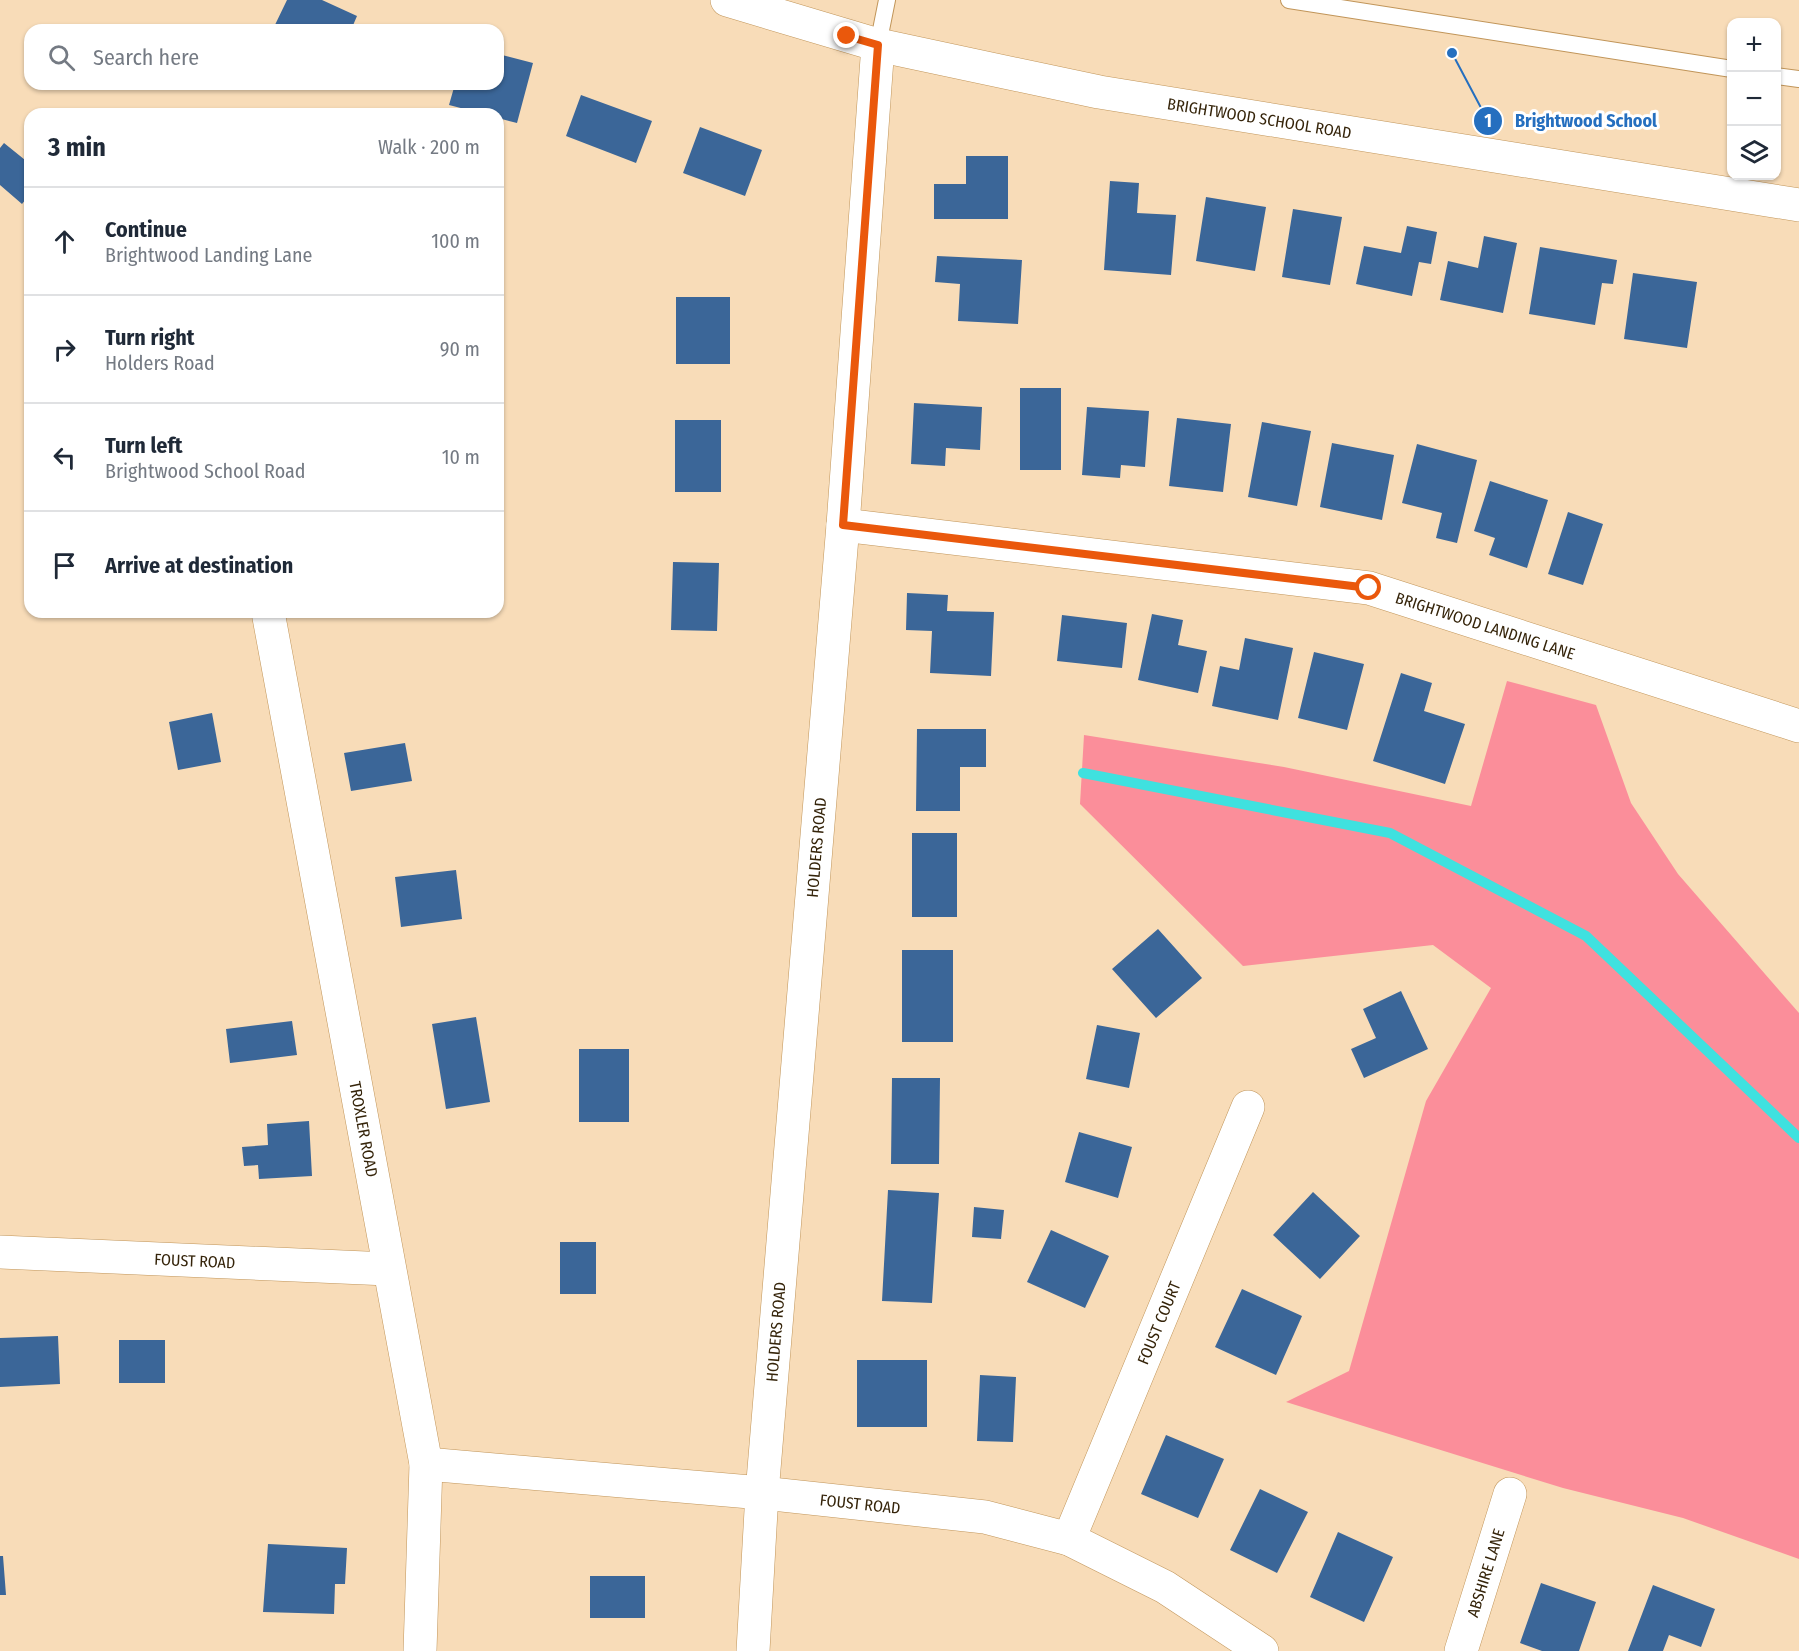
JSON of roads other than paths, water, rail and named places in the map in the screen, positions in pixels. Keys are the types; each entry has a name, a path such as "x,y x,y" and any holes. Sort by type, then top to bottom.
{"street":[{"name":"BRIGHTWOOD SCHOOL ROAD","path":"727,0 878,45 1099,92 1799,205"},
{"name":"HOLDERS ROAD","path":"753,1651 762,1493 843,525 878,45"},
{"name":"BRIGHTWOOD LANDING LANE","path":"843,525 1369,588 1799,726"},
{"name":"TROXLER ROAD","path":"269,618 388,1269 426,1464 420,1651"},
{"name":"FOUST COURT","path":"1069,1539 1248,1107"},
{"name":"FOUST ROAD","path":"0,1252 388,1269"},
{"name":"FOUST ROAD","path":"426,1464 762,1493 985,1516 1069,1539 1165,1587 1262,1651"},
{"name":"ABSHIRE LANE","path":"1461,1651 1510,1494"}],"lane":[{"path":"878,45 887,0"},
{"path":"1289,0 1727,68"},
{"path":"1781,77 1799,80"}],"waterway":[{"path":"1083,773 1390,833 1586,936 1799,1138"}],"place":[{"name":"Brightwood School","path":"1452,53"}]}
